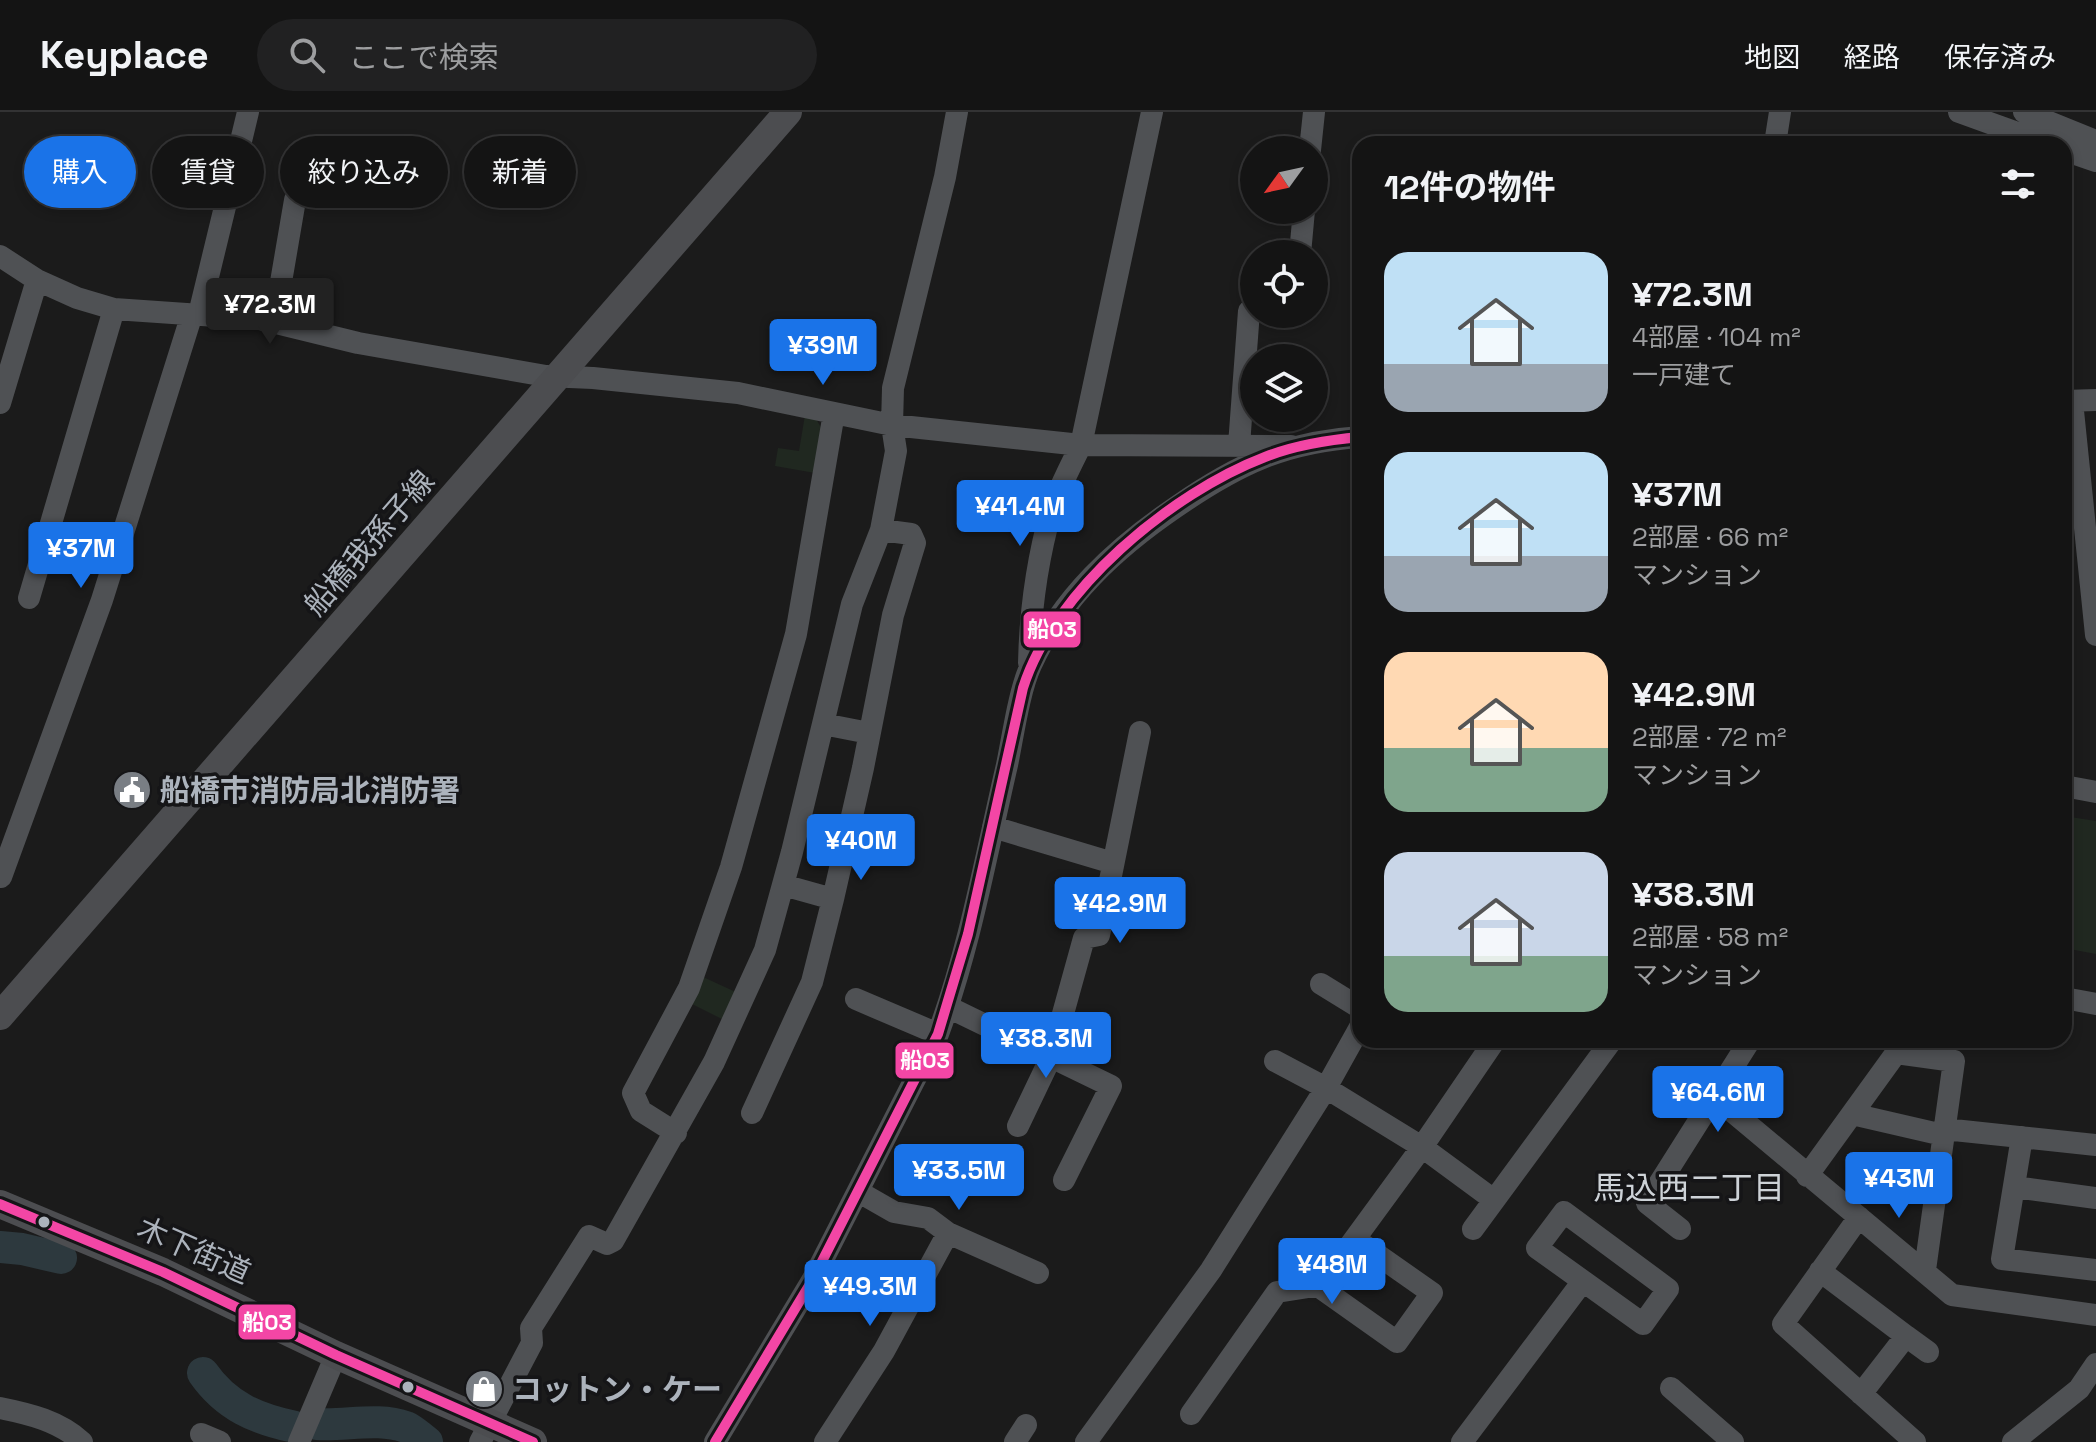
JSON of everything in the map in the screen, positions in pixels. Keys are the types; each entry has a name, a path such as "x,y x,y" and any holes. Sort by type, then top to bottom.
{"main road":[{"name":"船橋我孫子線","path":"0,1016 788,112"},
{"name":"木下街道","path":"0,1204 176,1278 336,1355 485,1433 533,1442"}],"street":[{"path":"1,877 102,600 195,314 248,112"},
{"path":"485,1433 532,1343 531,1328 589,1236 607,1244 613,1241 676,1133 714,1062 765,950 852,604 881,530 896,451 892,425 893,388 945,177 957,112"},
{"path":"715,1442 777,1342 859,1192 938,1034 948,1007 974,916 1029,668 1030,633 1047,526 1061,486 1081,445 1152,112"},
{"path":"1311,136 1314,112"},
{"path":"1776,136 1780,112"},
{"path":"1959,112 2026,136"},
{"path":"2024,112 2096,141"},
{"path":"2072,153 2096,161"},
{"path":"274,323 294,208"},
{"path":"0,256 37,280 77,298 114,309 274,323 358,343 546,376 738,393 892,425 1081,445 1291,446 1352,438"},
{"path":"0,403 37,280"},
{"path":"29,598 114,309"},
{"path":"1239,445 1248,328"},
{"path":"2072,401 2096,400"},
{"path":"676,1133 641,1111 633,1093 689,988 731,867 796,634 834,413"},
{"path":"1029,668 1049,630 1071,600 1124,544 1198,492 1243,466 1291,446"},
{"path":"2072,466 2096,635"},
{"path":"752,1113 812,982 833,899 893,615 915,543 911,534 881,530"},
{"path":"823,724 869,733"},
{"path":"1018,1126 1051,1057 1084,938 1099,935 1140,732"},
{"path":"2072,788 2096,792"},
{"path":"993,827 1113,863"},
{"path":"783,885 833,899"},
{"path":"1321,984 1352,1003"},
{"path":"856,999 938,1034"},
{"path":"2072,1000 2096,1004"},
{"path":"948,1007 1111,1086 1064,1180"},
{"path":"1086,1442 1211,1270 1352,1041"},
{"path":"1191,1414 1277,1292 1321,1285 1490,1048"},
{"path":"1473,1229 1606,1048"},
{"path":"1680,1229 1647,1203 1745,1048"},
{"path":"1807,1176 1896,1053 1954,1061 1925,1270"},
{"path":"1275,1061 1326,1088 1422,1147 1494,1200"},
{"path":"1715,1097 1952,1295 2096,1315"},
{"path":"1852,1114 1943,1132 2096,1145"},
{"path":"2022,1137 2002,1259 2096,1270"},
{"path":"2014,1187 2096,1198"},
{"path":"859,1192 894,1212 928,1218 948,1233 1038,1273"},
{"path":"1564,1212 1668,1289 1643,1324 1583,1281 1537,1248 1564,1212"},
{"path":"1859,1217 1783,1324 1915,1442"},
{"path":"825,1442 884,1351 948,1233"},
{"path":"1318,1286 1397,1342 1432,1293 1355,1239"},
{"path":"1820,1271 1928,1352"},
{"path":"1462,1442 1583,1281"},
{"path":"1861,1394 1906,1336"},
{"path":"302,1432 336,1355"},
{"path":"2013,1442 2079,1389 2096,1364"},
{"path":"1671,1388 1733,1442"},
{"path":"0,1408 30,1414 60,1425 82,1442"}],"shaded area":[{"path":"805,415 815,417 823,431 815,473 775,466 778,448 799,451"},
{"path":"2072,817 2096,821 2096,954 2072,950"},
{"path":"701,976 740,994 728,1022 688,1002"}],"waterway":[{"path":"0,1247 61,1258"},
{"path":"203,1373 222,1394 243,1409 267,1420 295,1427"},
{"path":"317,1424 395,1424 409,1428 427,1442"}],"transit line":[{"name":"船03","path":"715,1442 813,1279 938,1034 968,934 1023,688 1038,651 1088,581 1120,549 1192,494 1229,473 1276,453 1352,438"},
{"name":"船03","path":"0,1204 163,1272 336,1355 533,1442"}],"place":[{"name":"船橋市消防局北消防署","path":"132,790"},
{"name":"コットン・ケー","path":"484,1389"}],"district":[{"name":"馬込西二丁目","path":"1689,1188"}]}
